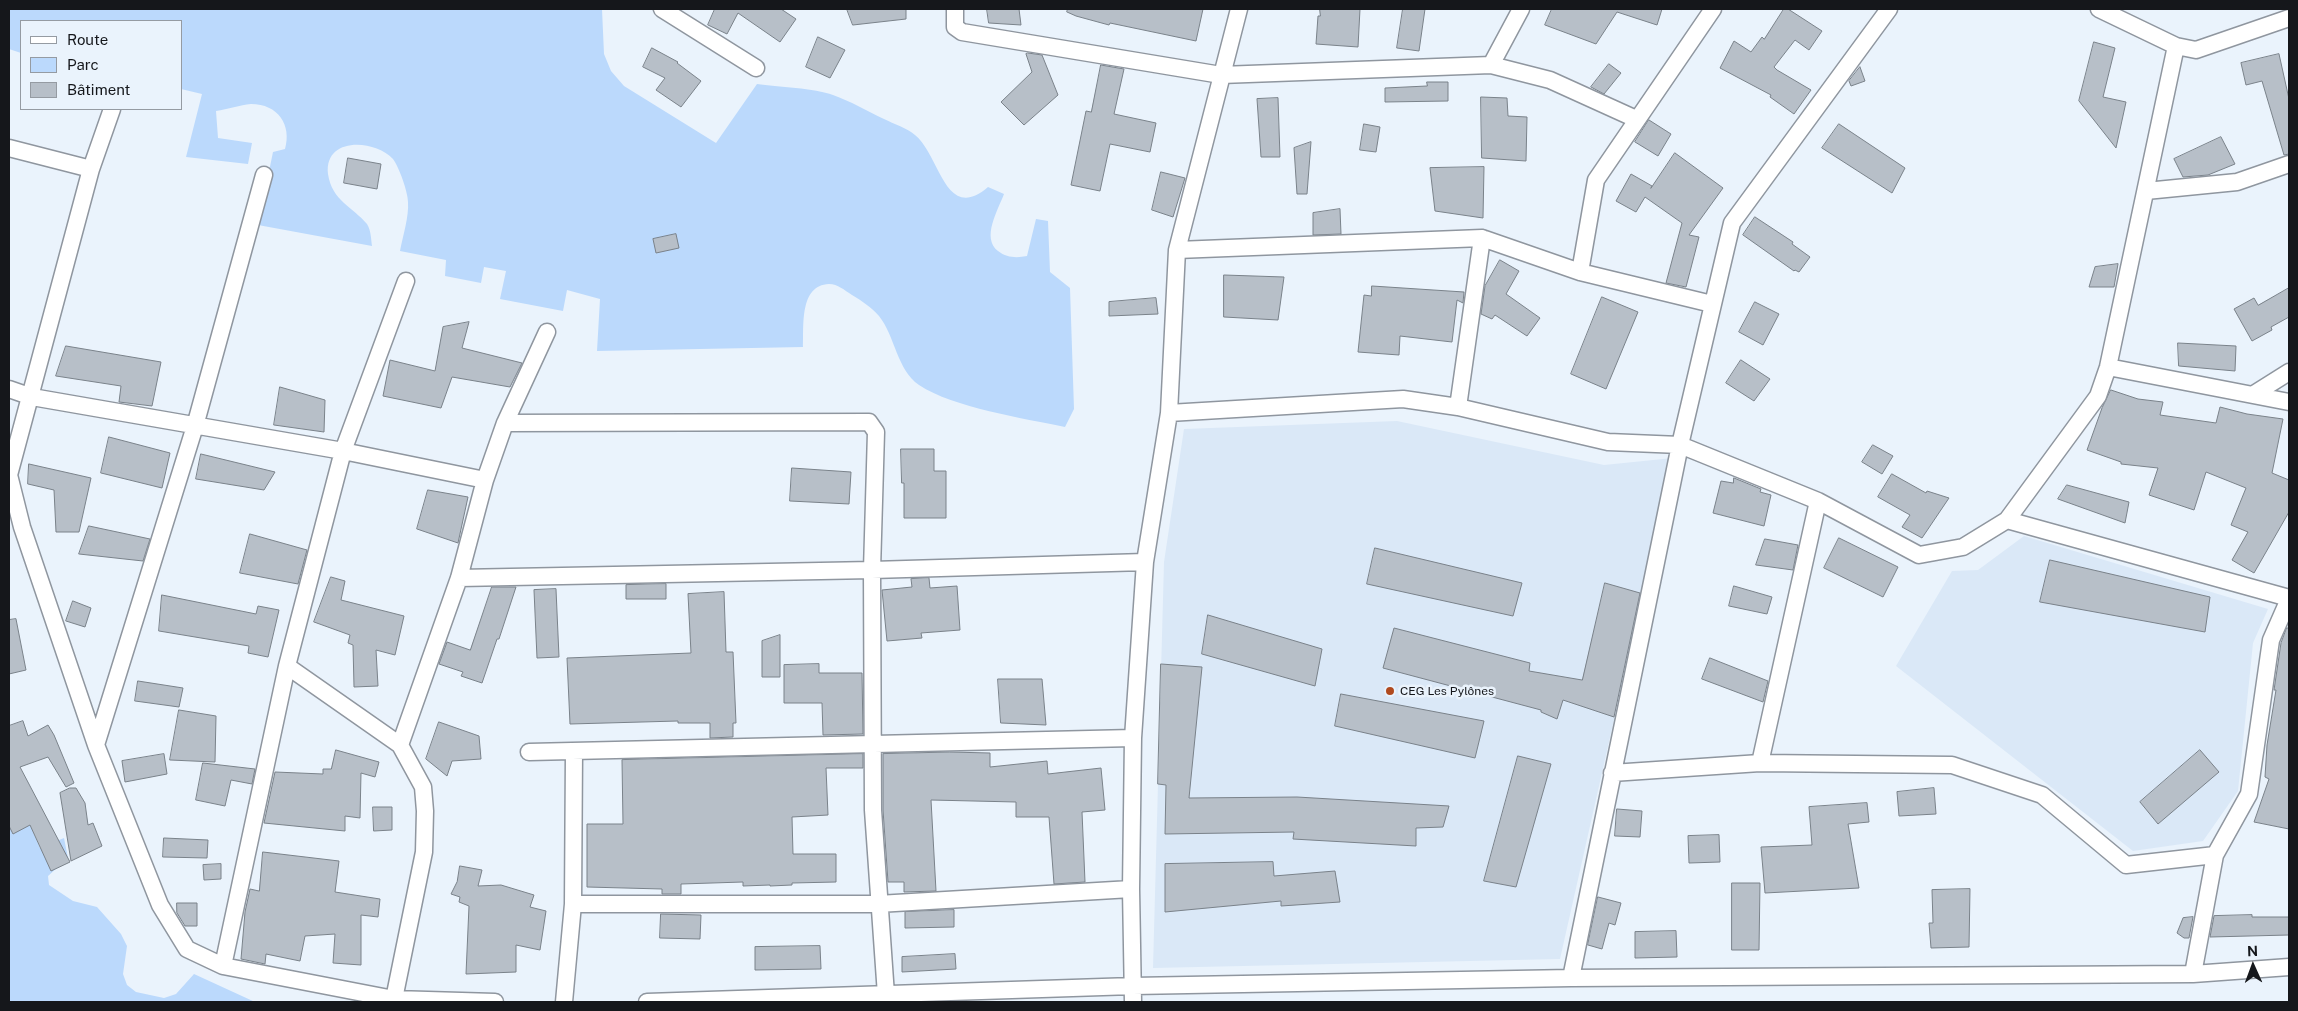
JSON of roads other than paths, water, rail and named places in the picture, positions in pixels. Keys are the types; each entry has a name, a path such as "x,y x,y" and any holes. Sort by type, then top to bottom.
{"street":[{"path":"662,9 756,68"},
{"path":"955,9 955,27 962,32 1222,75 1491,65 1550,80 1636,120"},
{"path":"1133,994 1131,889 1134,738 1145,562 1169,413 1177,250 1239,9"},
{"path":"1491,65 1521,9"},
{"path":"1580,272 1596,180 1713,9"},
{"path":"1571,978 1680,445 1732,223 1889,9"},
{"path":"2099,9 2176,46 2196,50 2289,18"},
{"path":"1169,413 1403,399 1458,407 1608,442 1680,445 1818,501 1919,555 1963,547 2007,520 2098,396 2108,367 2176,46"},
{"path":"112,110 91,169 32,397 9,475 22,527 96,745 160,905 186,949 223,966 394,999 495,1002"},
{"path":"9,148 91,169"},
{"path":"2146,191 2237,182 2289,164"},
{"path":"96,745 195,426 264,175"},
{"path":"1177,250 1482,238 1580,272 1712,304"},
{"path":"1458,407 1482,238"},
{"path":"223,966 287,666 343,451 406,281"},
{"path":"400,745 459,578 485,480 505,424 546,332"},
{"path":"2108,367 2289,402"},
{"path":"2254,394 2289,372"},
{"path":"9,389 32,397 343,451 485,480"},
{"path":"505,424 869,422 876,432 872,570 873,810 878,904 886,995"},
{"path":"1760,763 1818,501"},
{"path":"2007,520 2289,598 2271,640 2250,794 2215,855 2193,974"},
{"path":"459,578 872,570 1145,562"},
{"path":"287,666 400,745 423,787 425,811 424,852 394,999"},
{"path":"529,752 1134,738"},
{"path":"564,1002 572,904 574,751"},
{"path":"1612,774 1760,763 1952,765 2042,795 2126,865 2215,855"},
{"path":"572,904 878,904 1131,889"},
{"path":"647,1002 886,995 1133,994 1571,978 2193,974 2289,967"}],"place":[{"name":"CEG Les Pylônes","path":"1390,691"}]}
